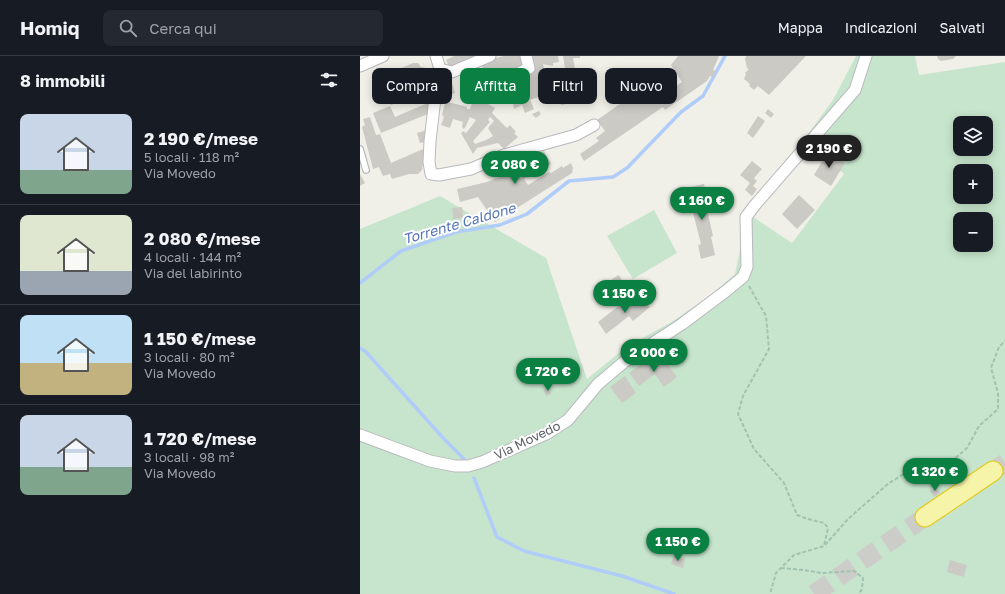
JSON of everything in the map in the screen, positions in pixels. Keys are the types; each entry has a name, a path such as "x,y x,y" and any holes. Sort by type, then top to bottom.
{"highway":[{"path":"925,517 993,470"}],"street":[{"path":"360,66 382,56"},
{"path":"436,56 440,68"},
{"path":"452,72 490,56"},
{"path":"526,56 529,68"},
{"path":"743,277 747,267 746,217 855,90 866,56"},
{"path":"434,104 429,162 431,174 439,175 471,168 504,155 576,135 594,125"},
{"name":"Via Movedo","path":"360,435 430,461 455,466 468,466 482,462 546,434 568,420 598,384 629,358 682,324 743,277"}],"lane":[{"path":"360,149 366,170"}],"path":[{"path":"743,277 766,316 769,349 742,396 738,414 754,449 784,483 797,515 808,520 824,523 828,528 824,546"},
{"path":"770,594 776,573 794,554 824,546 848,519 889,483 914,468 951,462 967,448 979,426 998,409 998,393 991,368 999,347 1005,341"},
{"path":"781,568 821,573 854,571 863,578 862,589 859,594"}],"green space":[{"path":"856,56 915,56 919,75 1005,62 1005,594 360,594 360,229 440,196 546,258 587,379 625,348 673,321 712,294 735,274 740,250 744,211 792,243 844,174 805,138 833,100"},
{"path":"654,210 677,253 633,279 607,236"}],"building":[{"path":"454,56 481,56 452,68 450,68 446,60"},
{"path":"504,56 523,56 527,67 524,68 483,68 481,62"},
{"path":"529,56 558,56 559,62 553,63 553,66 543,64 544,68 538,68 538,97 530,100 530,68 523,68"},
{"path":"563,56 580,56 580,58 573,58 575,68 565,68"},
{"path":"678,56 719,56 713,70 716,71 713,77 710,76 707,81 677,102 677,85 682,82 677,74 677,68 673,68 671,65"},
{"path":"746,56 806,56 769,95 758,86 754,90 744,79 745,73 749,69 747,68 745,59"},
{"path":"937,56 956,56 953,59 941,61"},
{"path":"413,63 418,63 421,67 426,68 402,68"},
{"path":"477,64 479,68 469,68"},
{"path":"452,83 455,93 452,94"},
{"path":"530,100 534,109 525,113 522,105 514,109 513,104 530,104"},
{"path":"452,103 470,109 472,104 488,104 495,108 492,113 507,128 510,125 518,137 504,149 498,143 477,148 473,154 461,133 464,131 465,133 467,132 476,120 470,117 465,128 463,129 463,122 453,119 450,128 441,125 444,117 442,115 445,104","holes":["490,117 494,121 488,128 493,136 475,144 473,141 490,122 488,120"]},
{"path":"425,104 430,104 428,114 381,133 373,113 390,106 395,117"},
{"path":"620,104 674,104 665,110 663,107 584,161 580,154 599,141 596,138 605,131 597,120"},
{"path":"768,109 774,114 771,118 765,113"},
{"path":"539,111 541,114 536,118 532,114"},
{"path":"758,116 765,121 753,138 747,133"},
{"path":"370,117 376,135 380,134 391,163 423,149 424,157 422,170 418,174 409,174 392,179 390,174 383,176 379,167 373,169 362,127 365,125 363,119"},
{"path":"426,130 425,142 420,143 417,133"},
{"path":"530,150 533,157 544,151 551,164 524,179 528,185 549,172 551,173 562,166 563,168 571,163 573,168 572,173 495,222 478,197 460,202 457,189 487,182 504,175 502,170 509,163 508,162"},
{"path":"827,153 845,163 831,186 814,175"},
{"path":"752,161 762,169 754,178 757,181 753,186 757,189 752,196 745,190 750,183 740,175"},
{"path":"360,174 365,183 360,186"},
{"path":"704,184 707,200 705,201 713,236 711,237 715,255 701,259 698,245 701,244 692,209 694,209 690,187"},
{"path":"799,195 815,210 797,229 782,214"},
{"path":"462,207 463,218 453,219 452,208"},
{"path":"619,275 623,282 616,286 612,279"},
{"path":"644,293 649,299 645,302 650,307 633,321 629,316 606,334 598,322 620,305 623,310"},
{"path":"649,359 653,365 664,359 677,377 664,387 655,374 639,386 629,373"},
{"path":"625,376 636,393 622,403 610,387"},
{"path":"549,388 551,394 546,396 544,390"},
{"path":"936,487 940,493 934,497 930,491"},
{"path":"674,555 685,559 683,568 671,564"},
{"path":"950,560 967,565 964,577 947,572"}],"waterway":[{"name":"Torrente Caldone","path":"360,283 401,251 456,232 500,225 527,214 569,181 613,177 627,168 681,112 703,96 725,56"},
{"path":"360,348 366,352 444,439 464,459"},
{"path":"474,478 497,537 524,551 622,576 674,594"}],"tunnel":[{"path":"993,471 1005,463"},
{"path":"814,594 925,517"}]}
